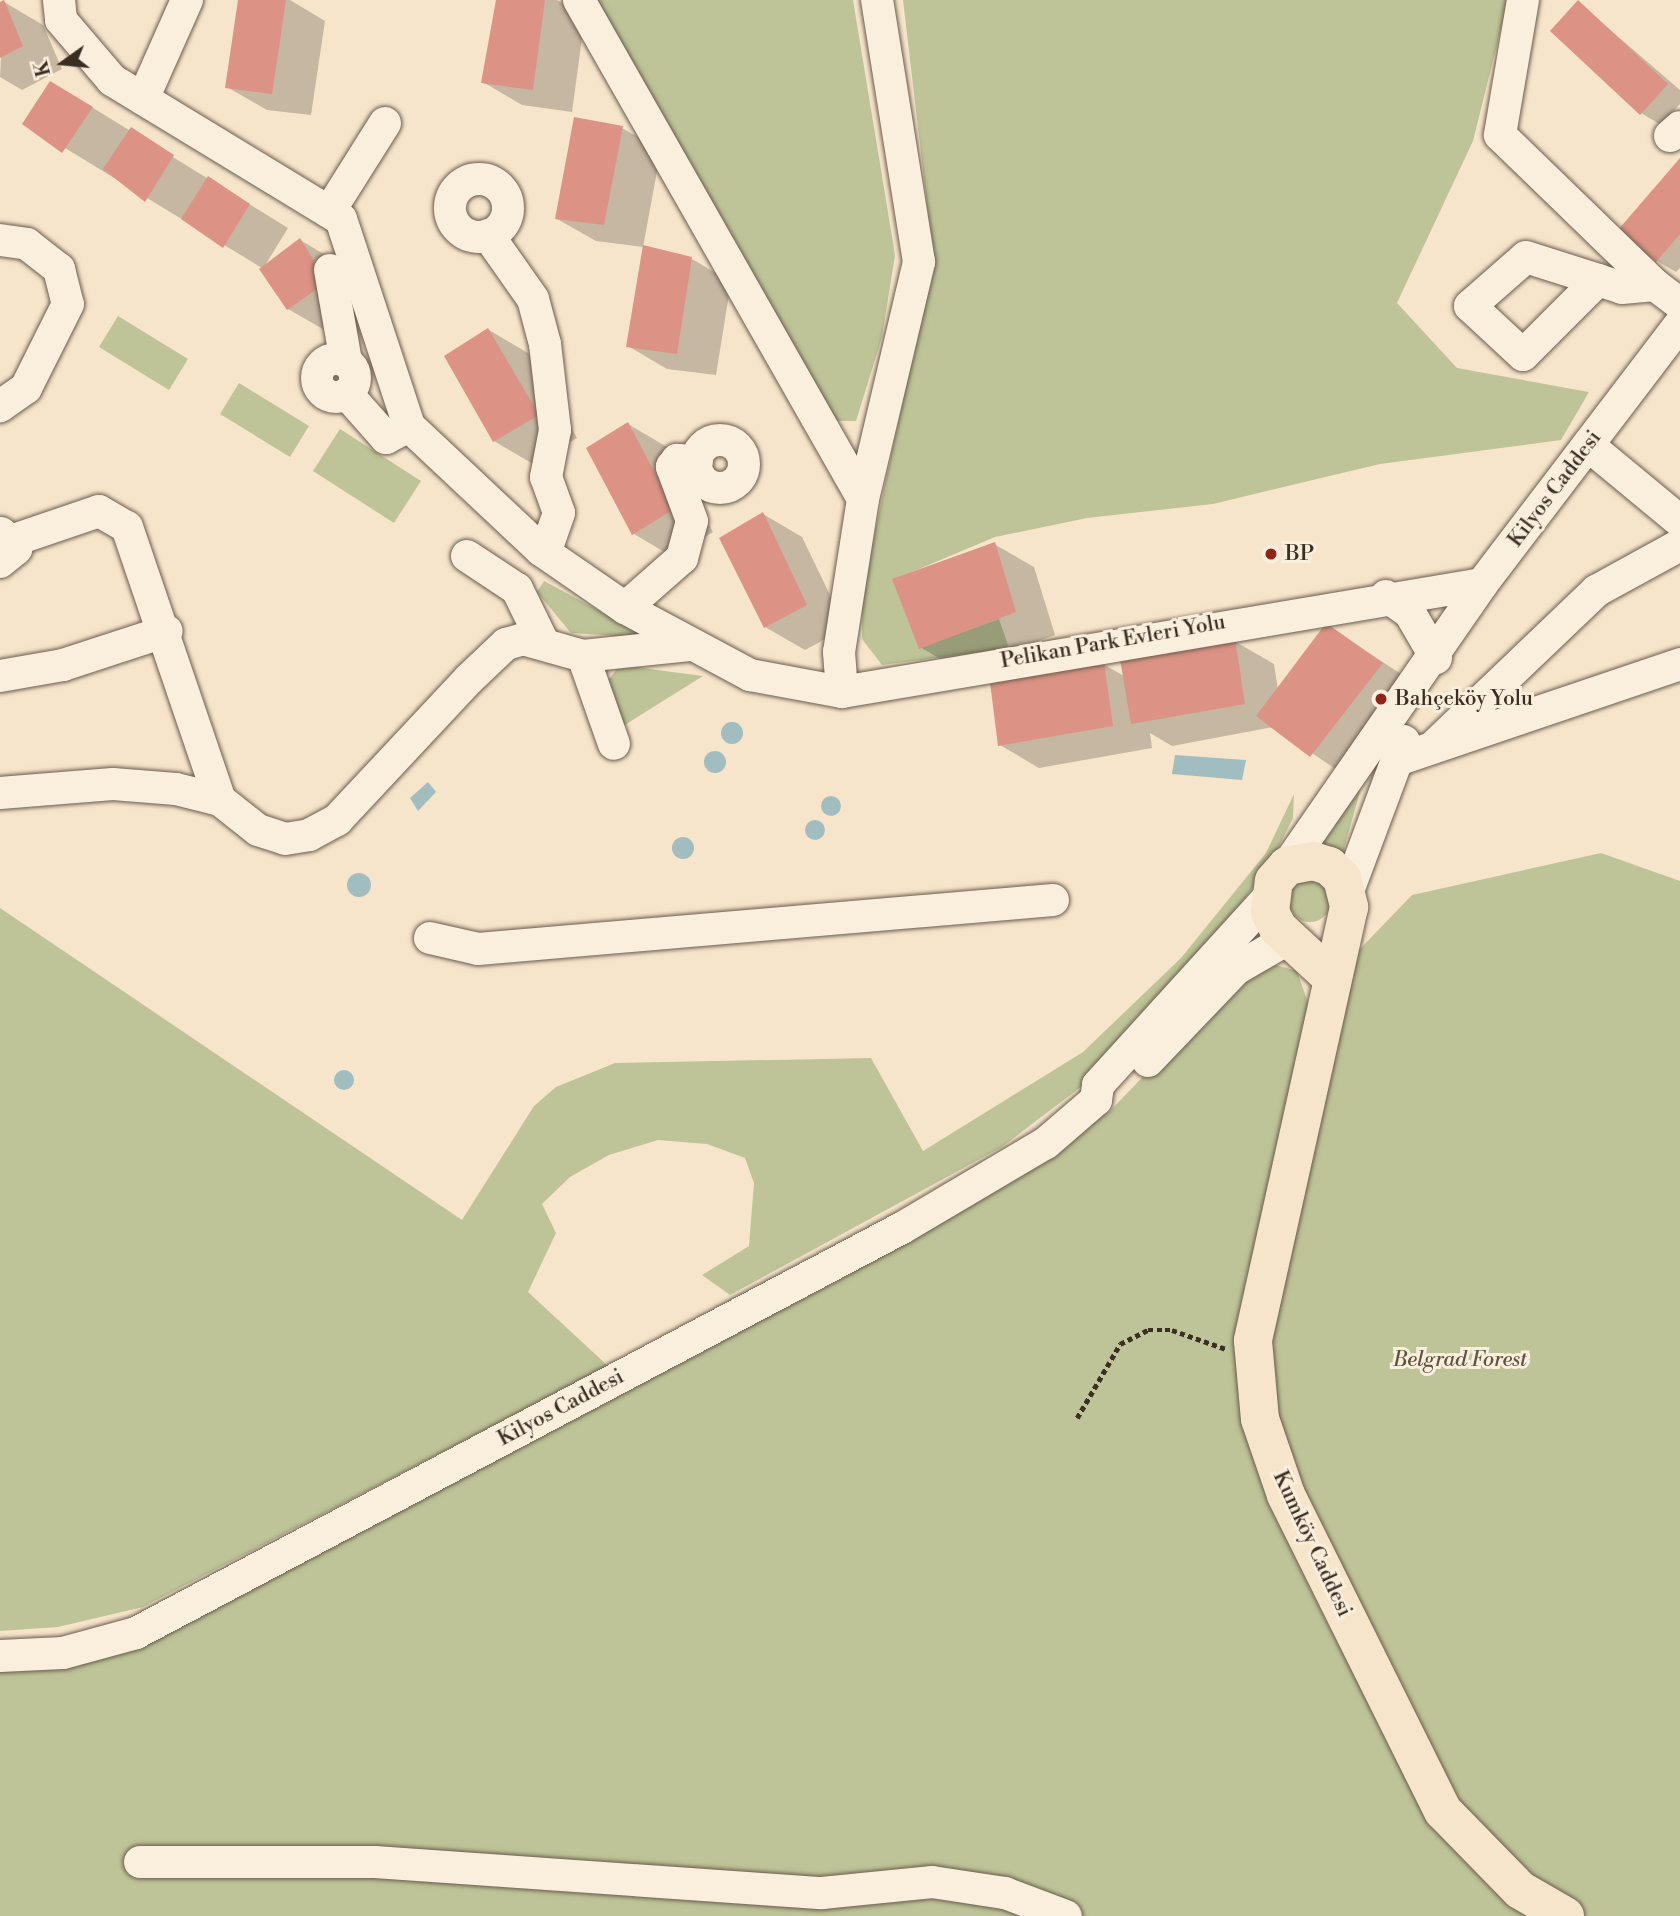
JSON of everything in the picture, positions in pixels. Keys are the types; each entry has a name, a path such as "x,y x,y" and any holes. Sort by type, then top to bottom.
{"main road":[{"path":"1294,939 1320,941 1346,906 1329,866 1313,861 1278,882 1278,928 1294,939 1332,978"},
{"name":"Kumköy Caddesi","path":"1346,906 1252,1341 1260,1419 1286,1496 1443,1811 1520,1890 1565,1916"}],"street":[{"path":"143,99 187,0"},
{"path":"579,0 863,499"},
{"path":"56,7 112,80 341,219 409,426 545,553 625,608 689,645 750,675 842,692 839,652 863,499 919,262 877,0"},
{"path":"1523,0 1500,135 1655,285 1680,304"},
{"path":"329,212 385,123"},
{"path":"488,235 533,299 547,356 555,430 546,477 559,513 545,553"},
{"path":"0,240 27,244 59,269 68,304 26,388 0,406"},
{"path":"330,270 346,362 355,377 347,394 386,438 409,426"},
{"path":"1598,280 1622,288 1655,285"},
{"name":"Kilyos Caddesi","path":"1436,657 1482,584 1680,324"},
{"path":"1588,445 1680,521"},
{"path":"625,608 682,558 692,521 672,467 677,460 697,461"},
{"path":"5,545 99,511 119,517 167,631 220,800"},
{"path":"1433,747 1596,591 1680,545"},
{"path":"467,556 517,589 542,639"},
{"name":"Pelikan Park Evleri Yolu","path":"842,692 1386,596 1482,584"},
{"path":"1386,596 1410,613 1436,657"},
{"path":"0,676 63,665 167,631"},
{"path":"0,793 113,784 176,789 220,800 258,830 285,839 309,835 337,820 506,644 542,639 583,656 689,645"},
{"path":"583,656 614,744"},
{"path":"1346,906 1436,657"},
{"path":"1294,939 1236,969 1112,1099 1096,1100 1098,1085 1278,882 1436,657"},
{"path":"1397,760 1680,664"},
{"path":"430,938 478,949 1053,900"},
{"name":"Kilyos Caddesi","path":"0,1656 63,1653 136,1633 902,1228 1046,1143 1096,1100"},
{"path":"140,1862 375,1862 822,1893 932,1882 1005,1893 1066,1916"}],"path":[{"path":"1077,1418 1120,1344 1148,1330 1172,1330 1230,1350 1252,1341"}],"green space":[{"path":"591,0 853,0 895,255 882,337 856,421 833,421"},
{"path":"903,0 1508,0 1473,141 1397,303 1457,368 1589,392 1561,440 1380,464 1213,504 1087,518 995,537 893,580 919,648 999,619 1009,648 882,665 862,639 862,595 933,255"},
{"path":"118,316 188,359 169,390 99,347"},
{"path":"239,383 309,426 290,457 220,414"},
{"path":"340,429 421,481 394,523 313,471"},
{"path":"544,581 650,638 571,633 537,592"},
{"path":"631,666 703,676 623,726 607,682 618,667"},
{"path":"1361,788 1341,859 1314,849"},
{"path":"1294,794 1293,818 1270,864 1223,929 1086,1083 1002,1147 730,1295 702,1275 749,1246 754,1183 745,1158 707,1144 658,1140 609,1155 570,1177 542,1204 556,1233 528,1292 608,1366 143,1607 58,1627 0,1631 0,908 462,1220 534,1106 556,1087 615,1063 871,1058 923,1151 1083,1052 1181,958 1266,853"},
{"name":"Belgrad Forest","path":"1601,853 1680,881 1680,1916 0,1916 0,1666 68,1663 398,1511 642,1384 696,1342 988,1196 1110,1111 1236,980 1269,963 1297,971 1308,1003 1412,895"},
{"path":"1310,880 1325,886 1331,901 1325,916 1310,922 1295,916 1289,901 1295,886"}],"water":[{"path":"732,722 740,725 743,733 740,741 732,744 724,741 721,733 724,725"},
{"path":"715,751 723,754 726,762 723,770 715,773 707,770 704,762 707,754"},
{"path":"1175,755 1246,760 1242,780 1172,774"},
{"path":"428,782 436,792 418,811 410,798"},
{"path":"827,796 835,796 841,806 835,816 827,816 821,810 821,802"},
{"path":"815,820 822,823 825,830 822,837 815,840 808,837 805,830 808,823"},
{"path":"683,837 691,840 694,848 691,856 683,859 675,856 672,848 675,840"},
{"path":"359,873 367,877 371,885 367,893 359,897 351,893 347,885 351,877"},
{"path":"344,1070 351,1073 354,1080 351,1087 344,1090 337,1087 334,1080 337,1073"}],"building":[{"path":"4,0 23,46 0,58 0,2"},
{"path":"238,0 286,0 272,94 225,88"},
{"path":"496,0 545,0 533,90 481,83"},
{"path":"1578,0 1668,84 1640,115 1550,31"},
{"path":"50,81 93,107 62,153 22,124"},
{"path":"574,117 623,126 604,225 555,219"},
{"path":"131,127 174,155 145,202 103,169"},
{"path":"1680,158 1680,234 1656,262 1618,230"},
{"path":"208,176 250,204 223,248 181,219"},
{"path":"300,238 327,282 287,310 259,269"},
{"path":"643,245 692,257 677,354 626,347"},
{"path":"488,328 539,415 493,442 444,356"},
{"path":"628,422 674,509 632,535 586,448"},
{"path":"763,512 807,605 764,628 719,538"},
{"path":"995,542 1016,612 919,649 892,579"},
{"path":"1326,623 1383,663 1310,757 1256,716"},
{"path":"1235,639 1245,704 1131,724 1120,659"},
{"path":"1104,662 1113,726 998,746 990,682"}],"place":[{"name":"BP","path":"1271,554"},
{"name":"Bahçeköy Yolu","path":"1381,699"}]}
